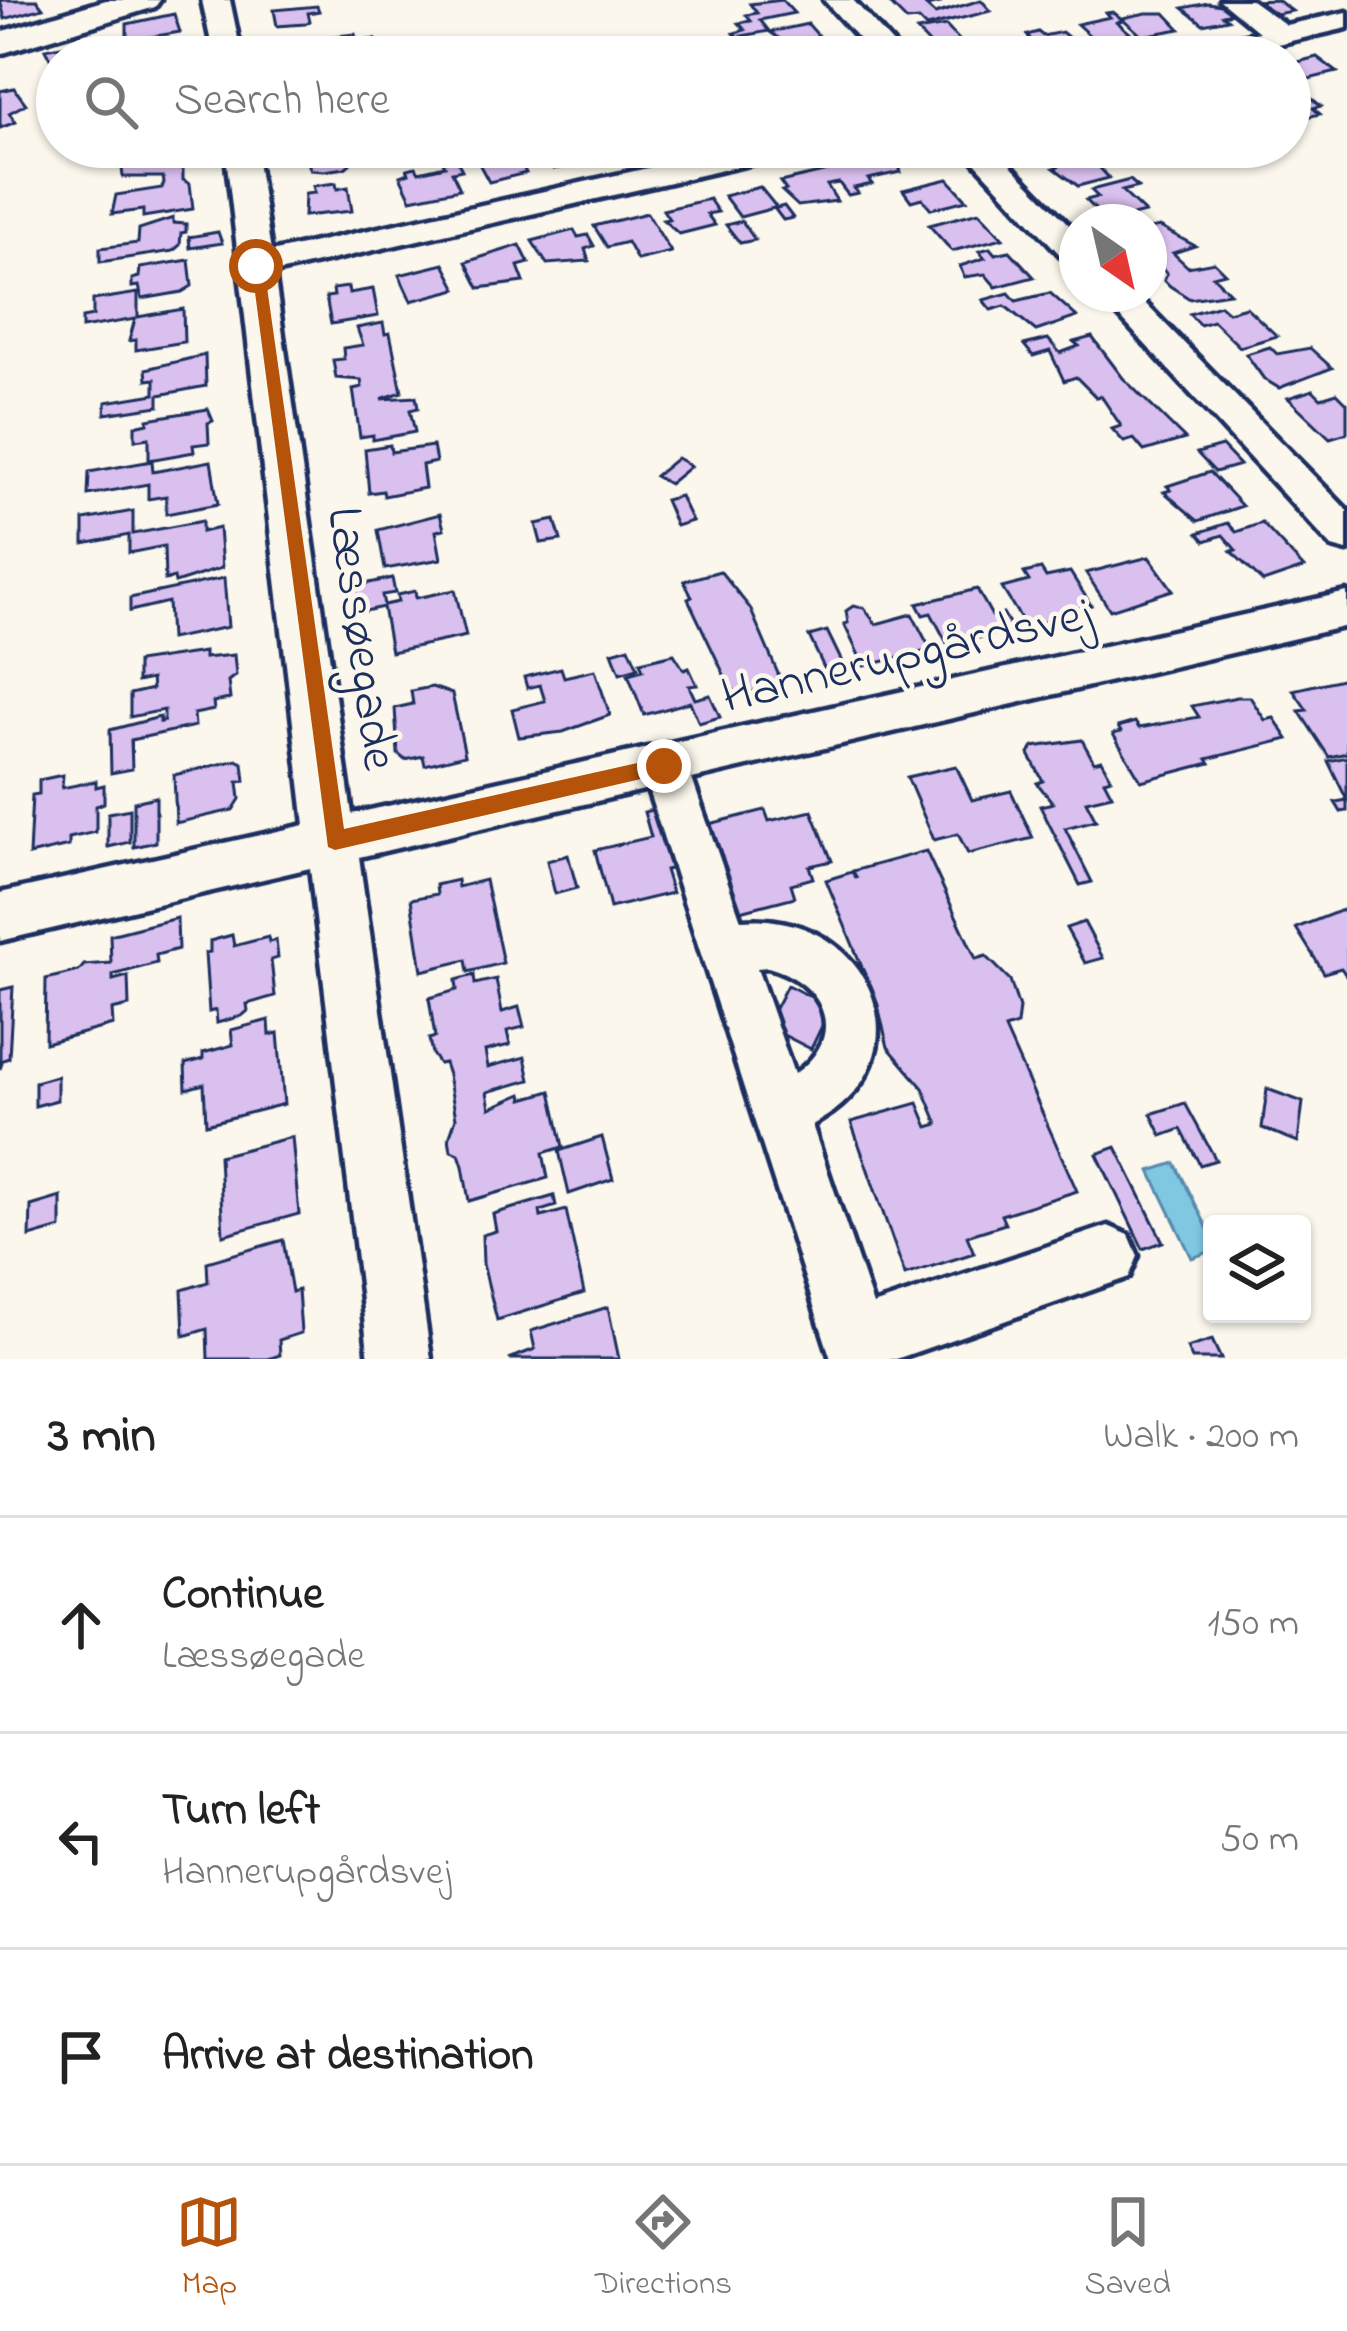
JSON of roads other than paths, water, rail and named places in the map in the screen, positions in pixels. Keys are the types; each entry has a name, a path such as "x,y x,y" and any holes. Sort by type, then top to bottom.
{"main road":[{"path":"0,43 143,0"}],"street":[{"path":"215,0 223,36"},
{"path":"838,0 871,36"},
{"path":"1234,0 1281,35"},
{"path":"1277,36 1347,20"},
{"name":"Læssøegade","path":"243,168 400,1359"},
{"path":"256,266 691,168"},
{"path":"996,168 1059,234"},
{"path":"1133,312 1347,536"},
{"name":"Hannerupgårdsvej","path":"0,917 1347,609"},
{"path":"664,766 855,1342 1108,1256"},
{"path":"723,946 752,939 781,940 808,952 831,972 847,997 850,1042 833,1083 809,1102 779,1112"}],"water":[{"path":"1175,1163 1203,1219 1203,1254 1192,1258 1150,1171"}]}
